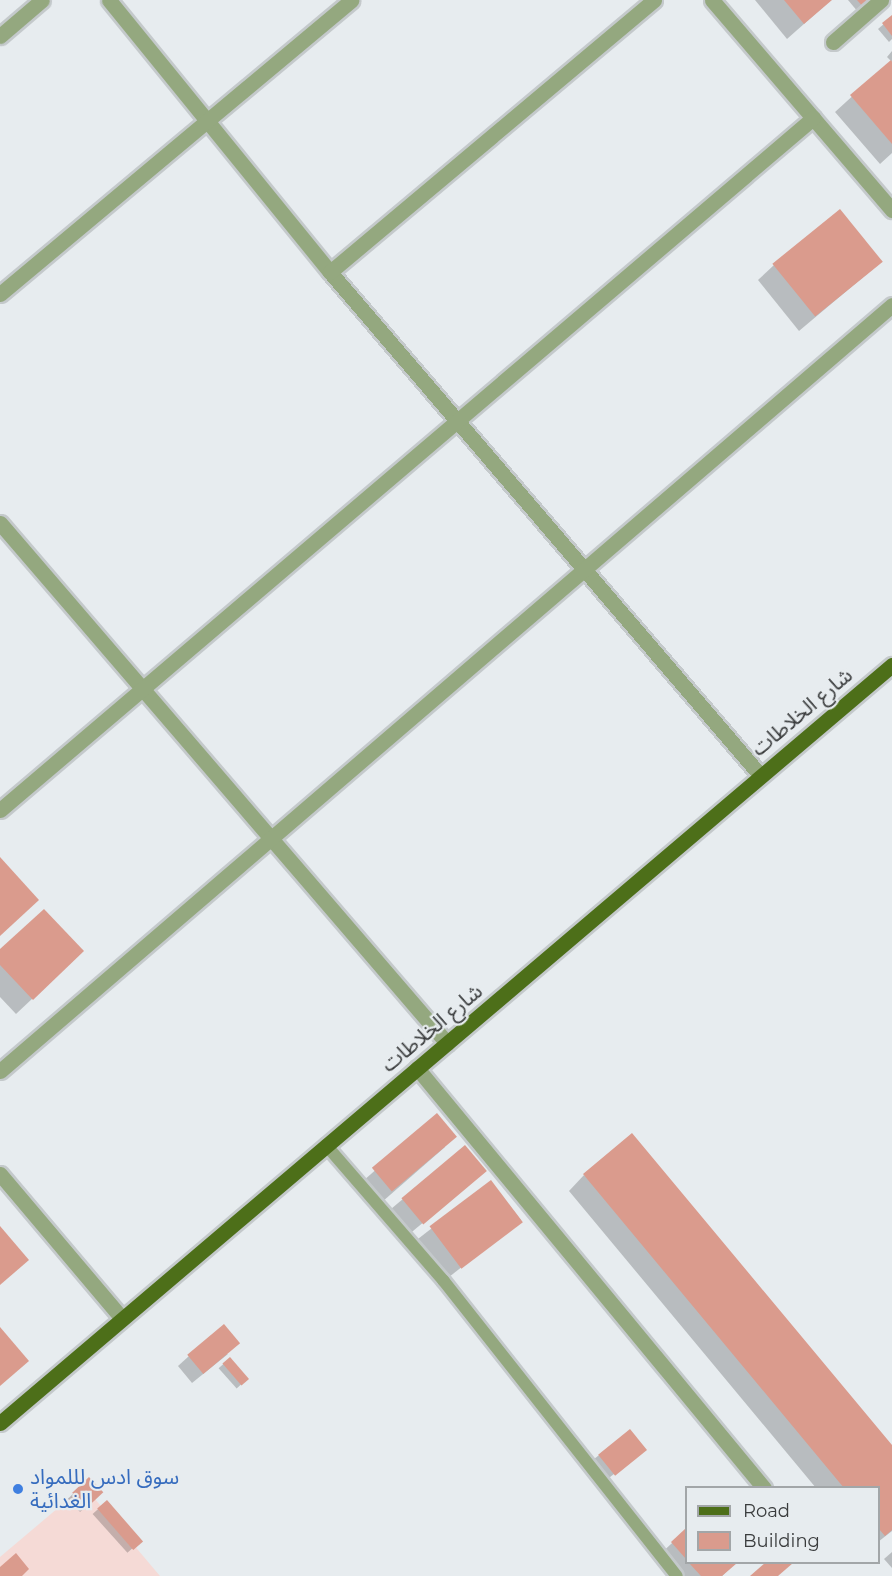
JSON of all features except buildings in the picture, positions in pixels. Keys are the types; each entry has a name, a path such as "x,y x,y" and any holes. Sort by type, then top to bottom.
{"main road":[{"name":"شارع الخلاطات","path":"0,1423 121,1317 892,665"}],"street":[{"path":"0,36 42,0"},
{"path":"109,0 205,122 330,272 760,775"},
{"path":"0,294 351,0"},
{"path":"330,272 654,0"},
{"path":"712,0 892,210"},
{"path":"833,42 881,0"},
{"path":"0,810 813,118"},
{"path":"0,1071 892,305"},
{"path":"0,523 6,541 143,688 447,1043"},
{"path":"417,1068 762,1486"},
{"path":"0,1174 121,1317"}],"lane":[{"path":"326,1145 443,1280 677,1576"}],"shaded area":[{"path":"84,1486 160,1576 0,1576 0,1557"}],"place":[{"name":"سوق ادس لللمواد الغدائية","path":"18,1489"}]}
